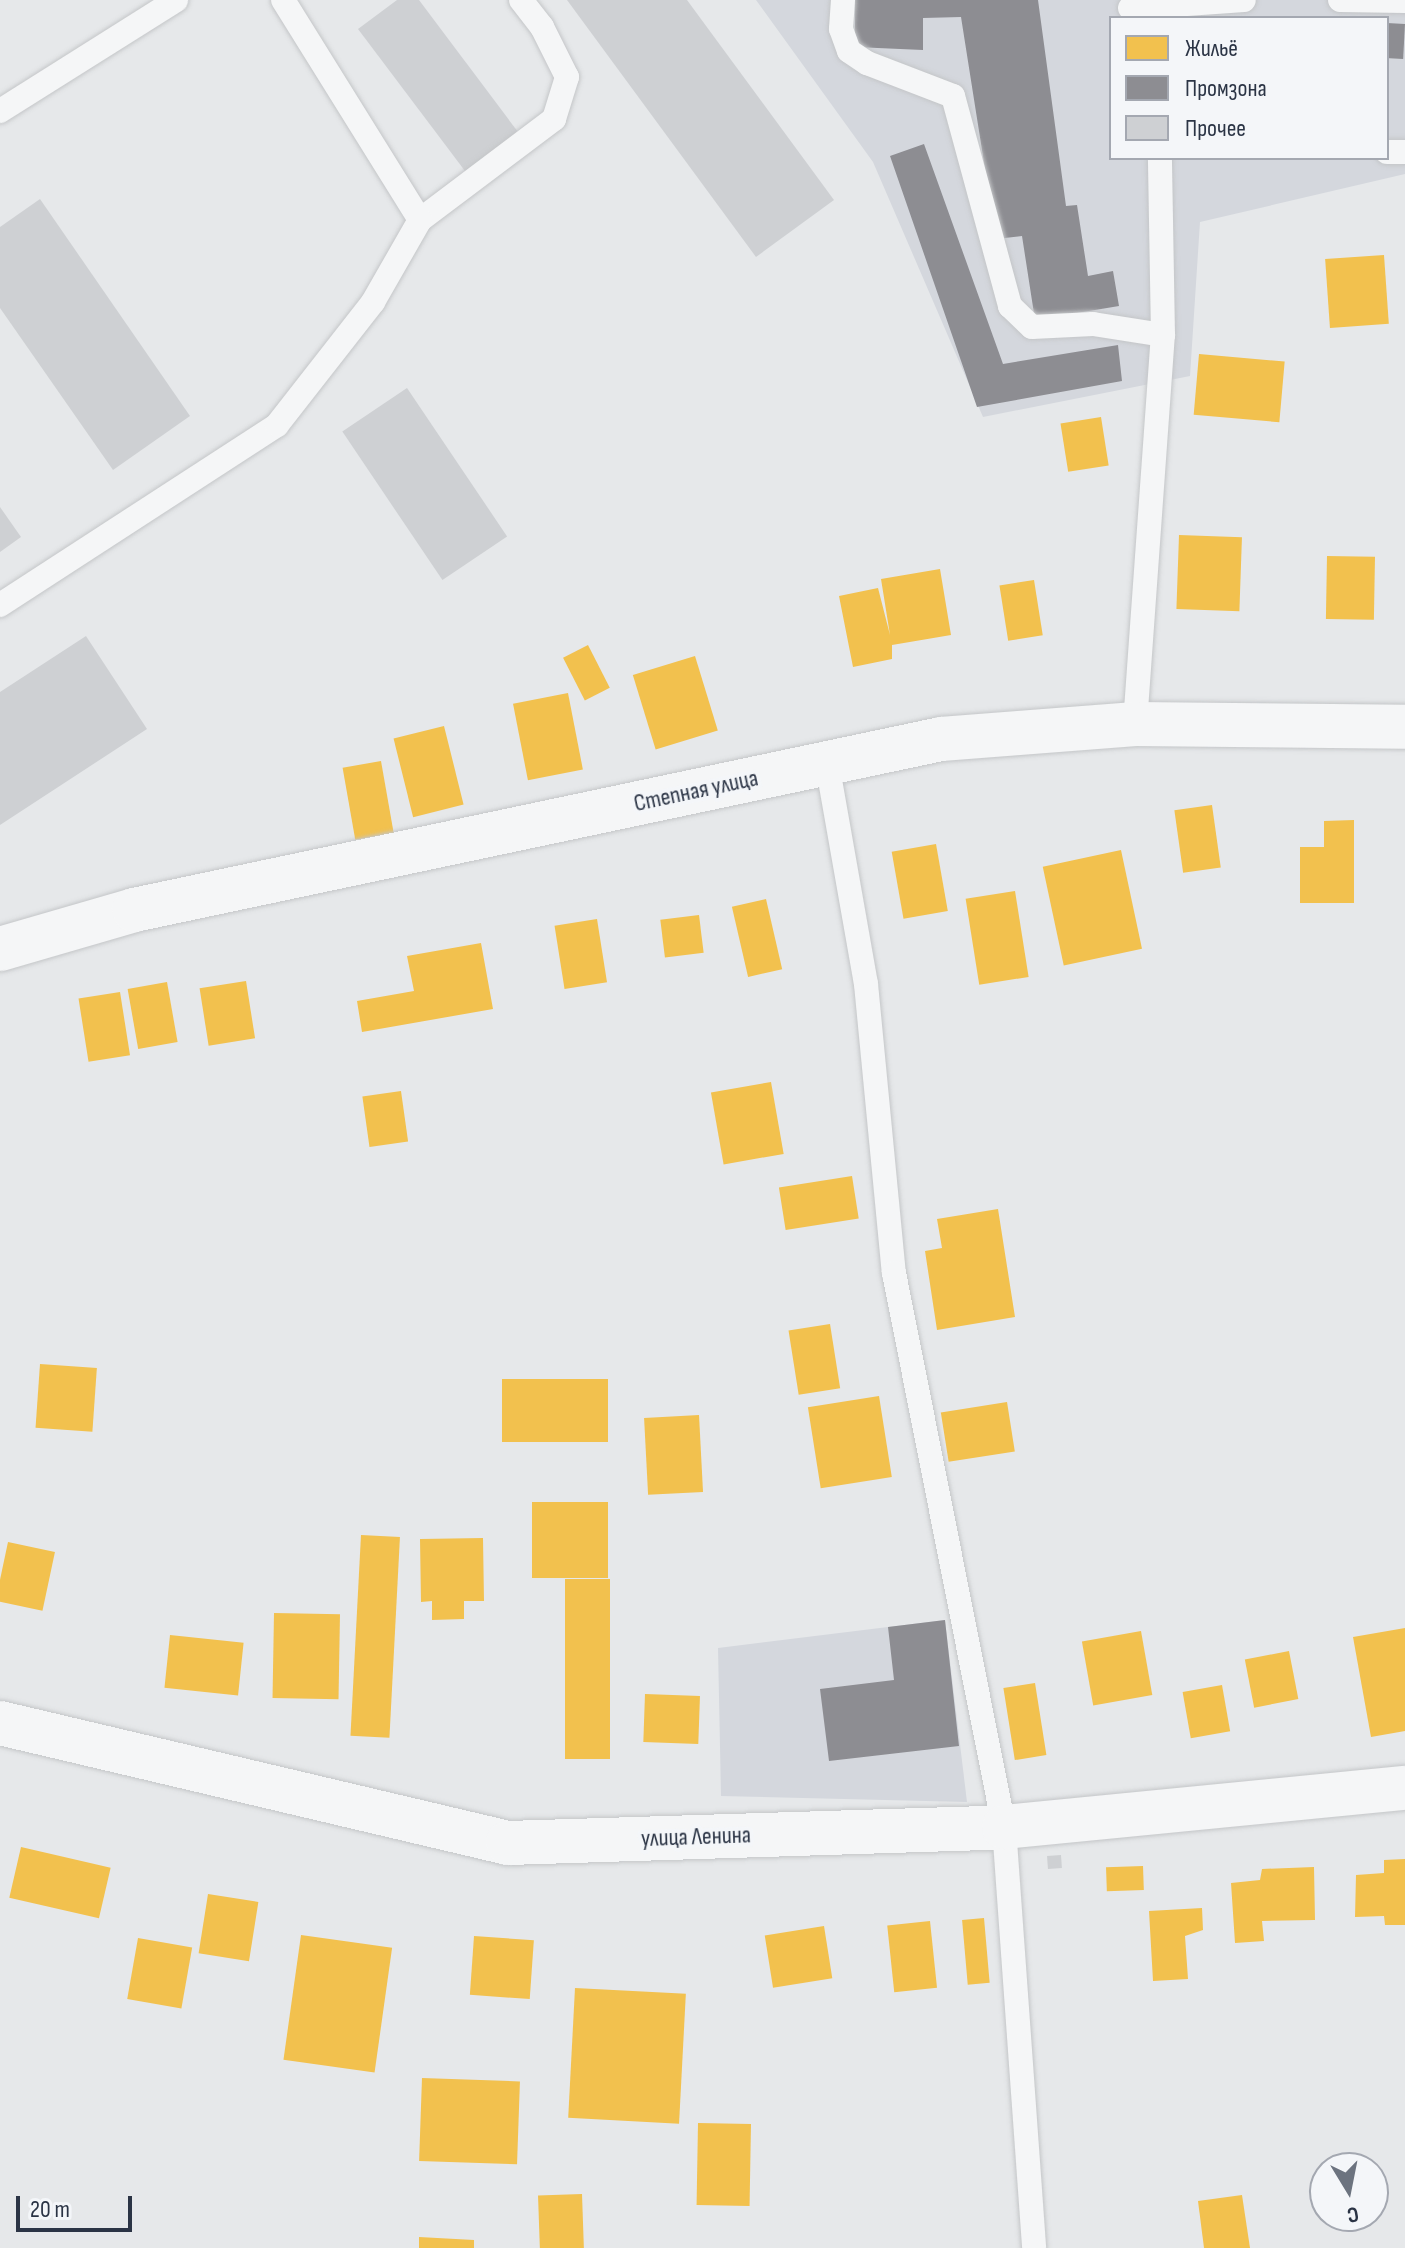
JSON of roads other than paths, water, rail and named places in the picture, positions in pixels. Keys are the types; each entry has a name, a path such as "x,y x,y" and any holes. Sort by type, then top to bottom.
{"street":[{"name":"Степная улица","path":"0,949 134,910 941,739 1135,724 1405,727"},
{"name":"улица Ленина","path":"0,1723 508,1843 1004,1827 1405,1788"}],"lane":[{"path":"0,111 176,0"},
{"path":"283,0 420,220"},
{"path":"0,605 277,425 373,302 420,220 554,119 567,77 542,27 521,0"},
{"path":"843,0 841,29 849,51 867,63 953,96 1010,306 1032,327 1093,324 1163,335"},
{"path":"1126,9 1244,0"},
{"path":"1340,0 1405,1"},
{"path":"1135,724 1163,335 1160,160"},
{"path":"827,763 866,984 894,1273 1004,1827 1034,2248"}]}
